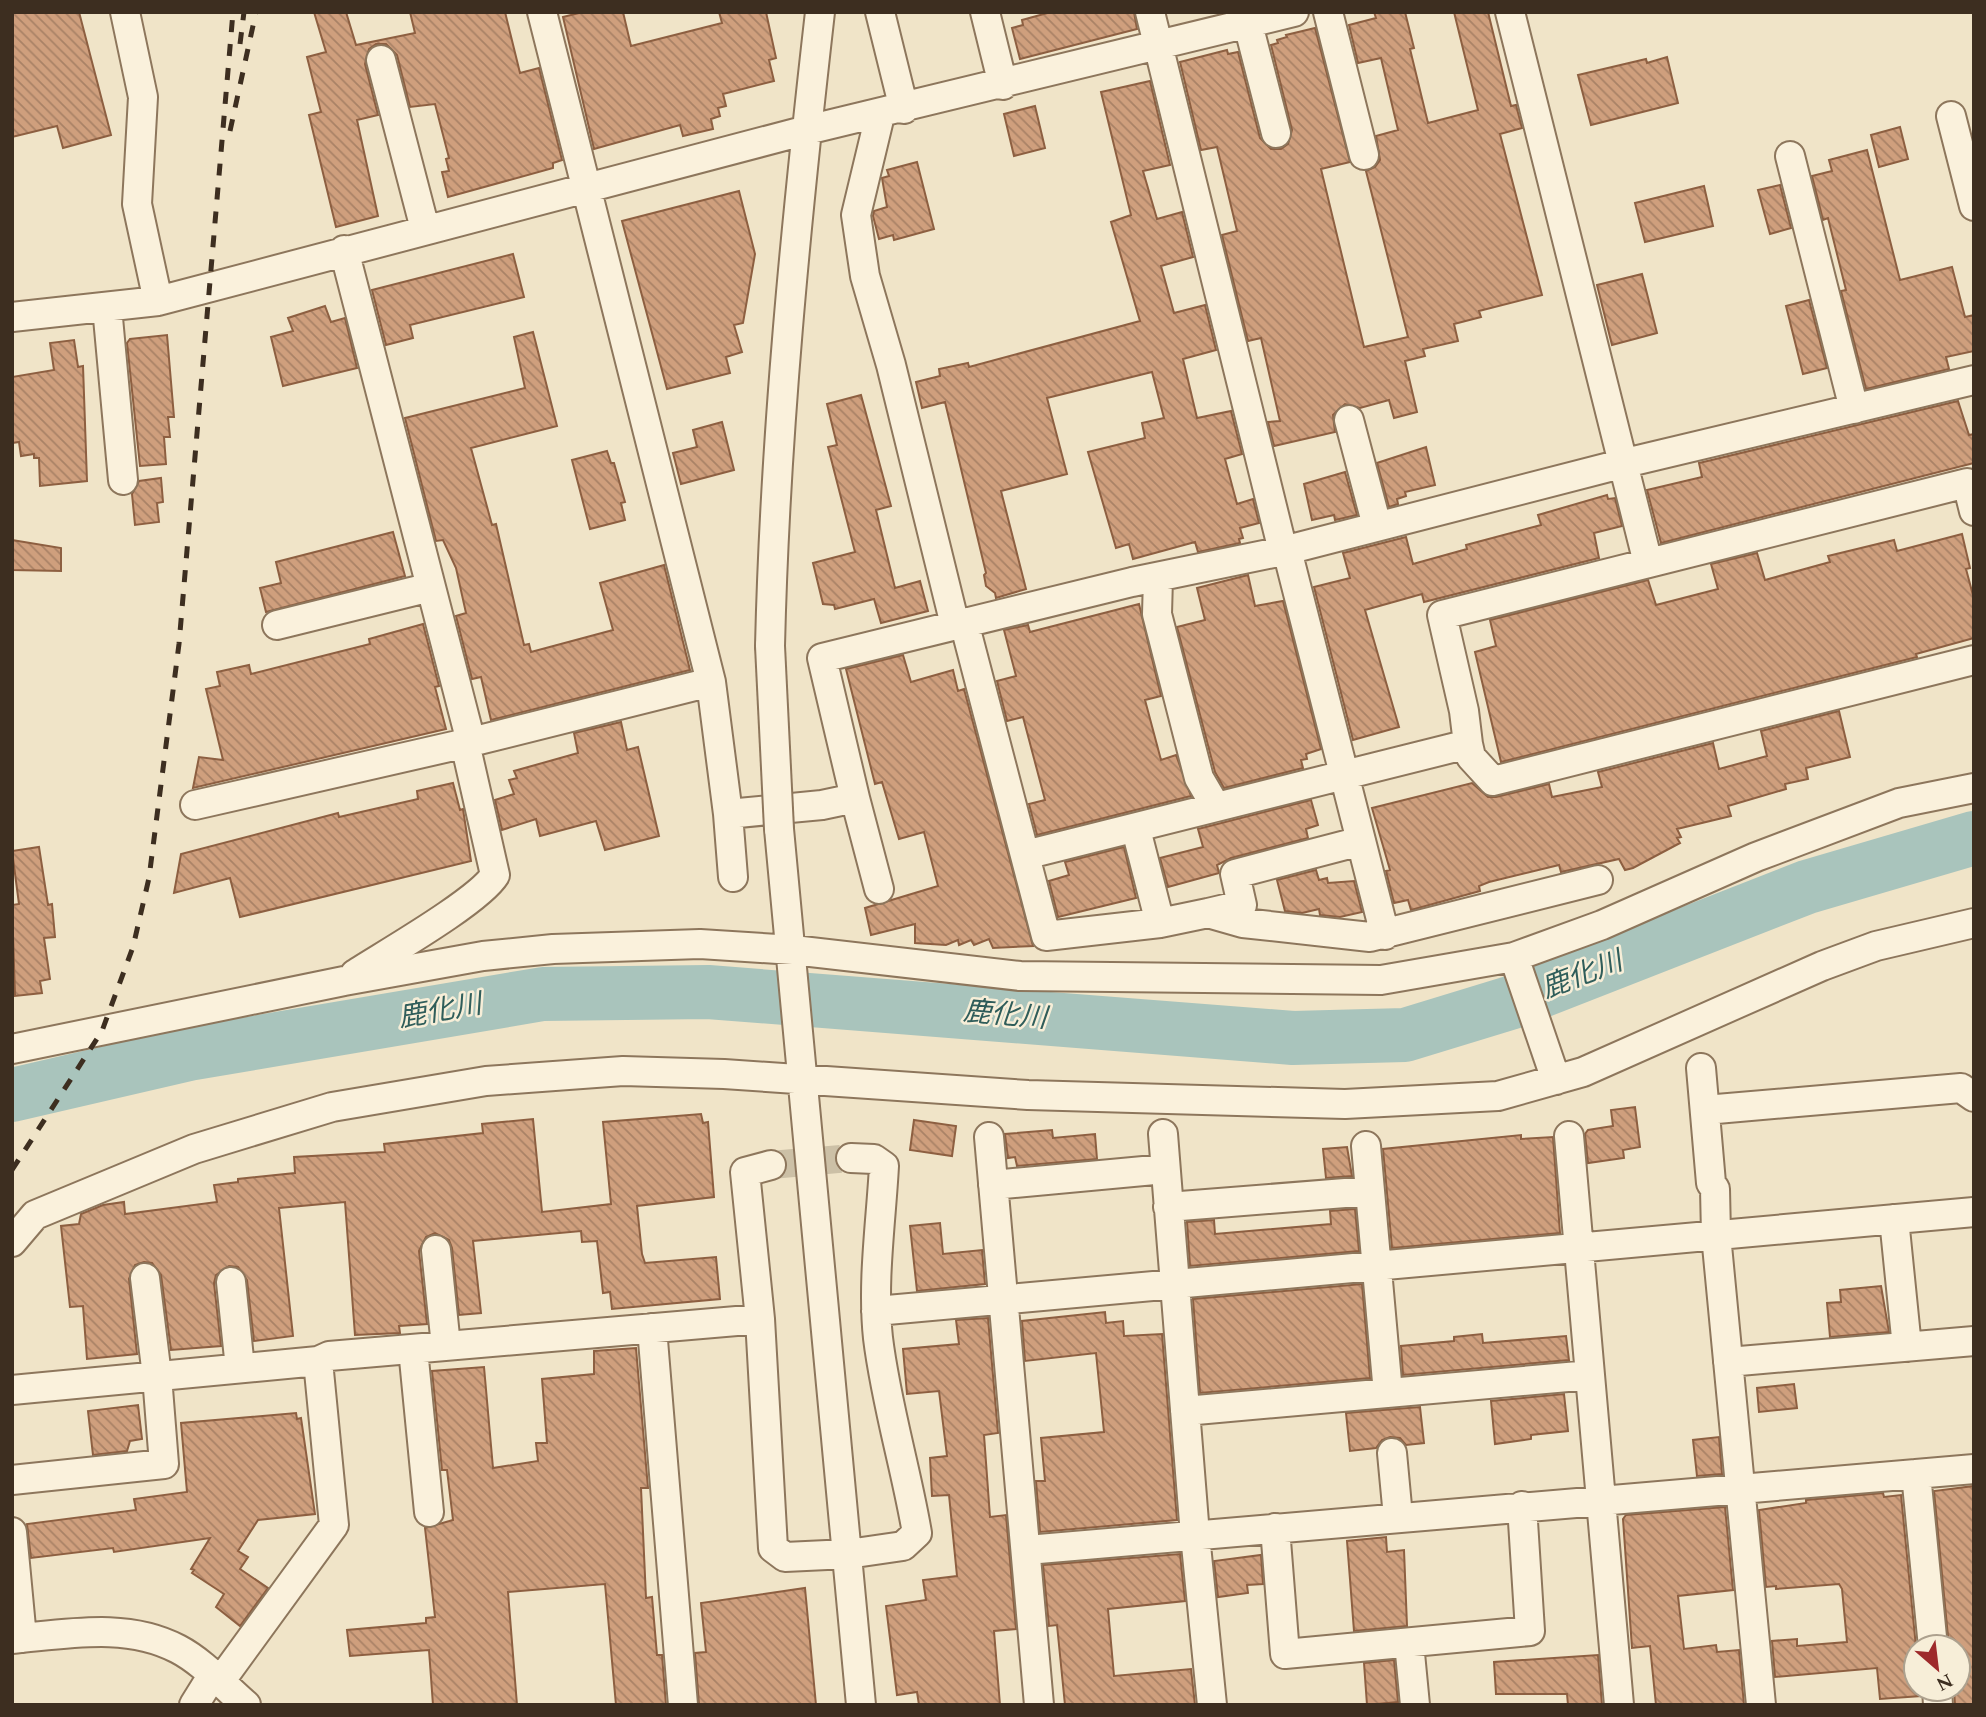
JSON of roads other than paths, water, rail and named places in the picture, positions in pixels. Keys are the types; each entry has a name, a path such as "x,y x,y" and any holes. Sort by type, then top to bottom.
{"street":[{"path":"125,12 143,97 137,204 158,301"},
{"path":"542,12 711,682 733,877"},
{"path":"820,12 807,130 773,552 771,646 779,829 793,955 861,1705"},
{"path":"880,12 892,112 856,215 865,276 1046,936 1160,923 1242,905 1235,874 1360,841"},
{"path":"985,12 1003,85"},
{"path":"1150,12 1385,935"},
{"path":"12,317 158,301 807,130 892,112 1251,20 1294,12"},
{"path":"1328,12 1364,155"},
{"path":"1510,12 1647,563"},
{"path":"1251,20 1276,133"},
{"path":"381,60 425,229"},
{"path":"1951,116 1974,206"},
{"path":"1790,156 1854,409"},
{"path":"344,250 431,587 468,742 495,874 490,884 344,981"},
{"path":"107,307 122,480"},
{"path":"879,889 822,659 959,623 1285,550 1621,464 1974,380"},
{"path":"1349,420 1377,526"},
{"path":"1974,511 1967,482 1441,615 1464,711 1471,757 1493,781 1974,660"},
{"path":"1158,578 1157,614 1199,778 1216,807"},
{"path":"277,625 431,587"},
{"path":"195,805 711,682"},
{"path":"1025,855 1468,744"},
{"path":"12,1049 344,981 483,956 553,949 700,944 1020,976 1381,980 1514,957 1602,925 1756,857 1899,803 1974,788"},
{"path":"728,814 822,805 855,798"},
{"path":"1139,841 1160,923"},
{"path":"1208,913 1243,923 1370,937 1598,880"},
{"path":"12,1241 35,1215 194,1149 332,1107 486,1081 623,1071 803,1075 1028,1095 1345,1104 1498,1096 1583,1072 1822,966 1876,946 1974,923"},
{"path":"1514,957 1556,1080"},
{"path":"1701,1068 1712,1183 1715,1189 1728,1362 1761,1705"},
{"path":"1705,1110 1961,1088 1974,1097"},
{"path":"1163,1134 1195,1535 1212,1705"},
{"path":"1569,1136 1619,1705"},
{"path":"989,1137 1039,1705"},
{"path":"1366,1146 1388,1393"},
{"path":"771,1165 745,1172 760,1319 773,1548 785,1557 795,1558 848,1554 903,1546 918,1533 897,1448 876,1311 884,1166 874,1159 851,1158"},
{"path":"993,1185 1165,1169"},
{"path":"1168,1207 1370,1191"},
{"path":"876,1311 1974,1212"},
{"path":"1894,1219 1907,1347"},
{"path":"436,1250 446,1346"},
{"path":"12,1480 164,1464 158,1376 145,1278"},
{"path":"231,1282 240,1368"},
{"path":"12,1391 318,1361 329,1356 760,1319"},
{"path":"652,1328 683,1705"},
{"path":"1728,1362 1974,1341"},
{"path":"413,1349 429,1512"},
{"path":"194,1705 334,1525 318,1361"},
{"path":"1185,1410 1590,1375"},
{"path":"1392,1453 1398,1517"},
{"path":"1027,1550 1974,1469"},
{"path":"1916,1474 1932,1633"},
{"path":"1275,1528 1285,1654 1409,1643 1530,1631 1522,1506"},
{"path":"12,1532 17,1639 97,1631 152,1637 181,1650 246,1705"},
{"path":"1409,1643 1415,1705"}],"waterway":[{"name":"鹿化川","path":"12,1095 189,1054 543,994 708,992 1293,1038 1405,1035 1513,1002 1807,887 1974,838"}],"tunnel":[{"path":"771,1165 851,1158"}],"railway":[{"path":"12,1170 102,1031 133,947 149,878 179,644 233,12"},
{"path":"240,44 244,12"},
{"path":"230,131 256,12"}]}
